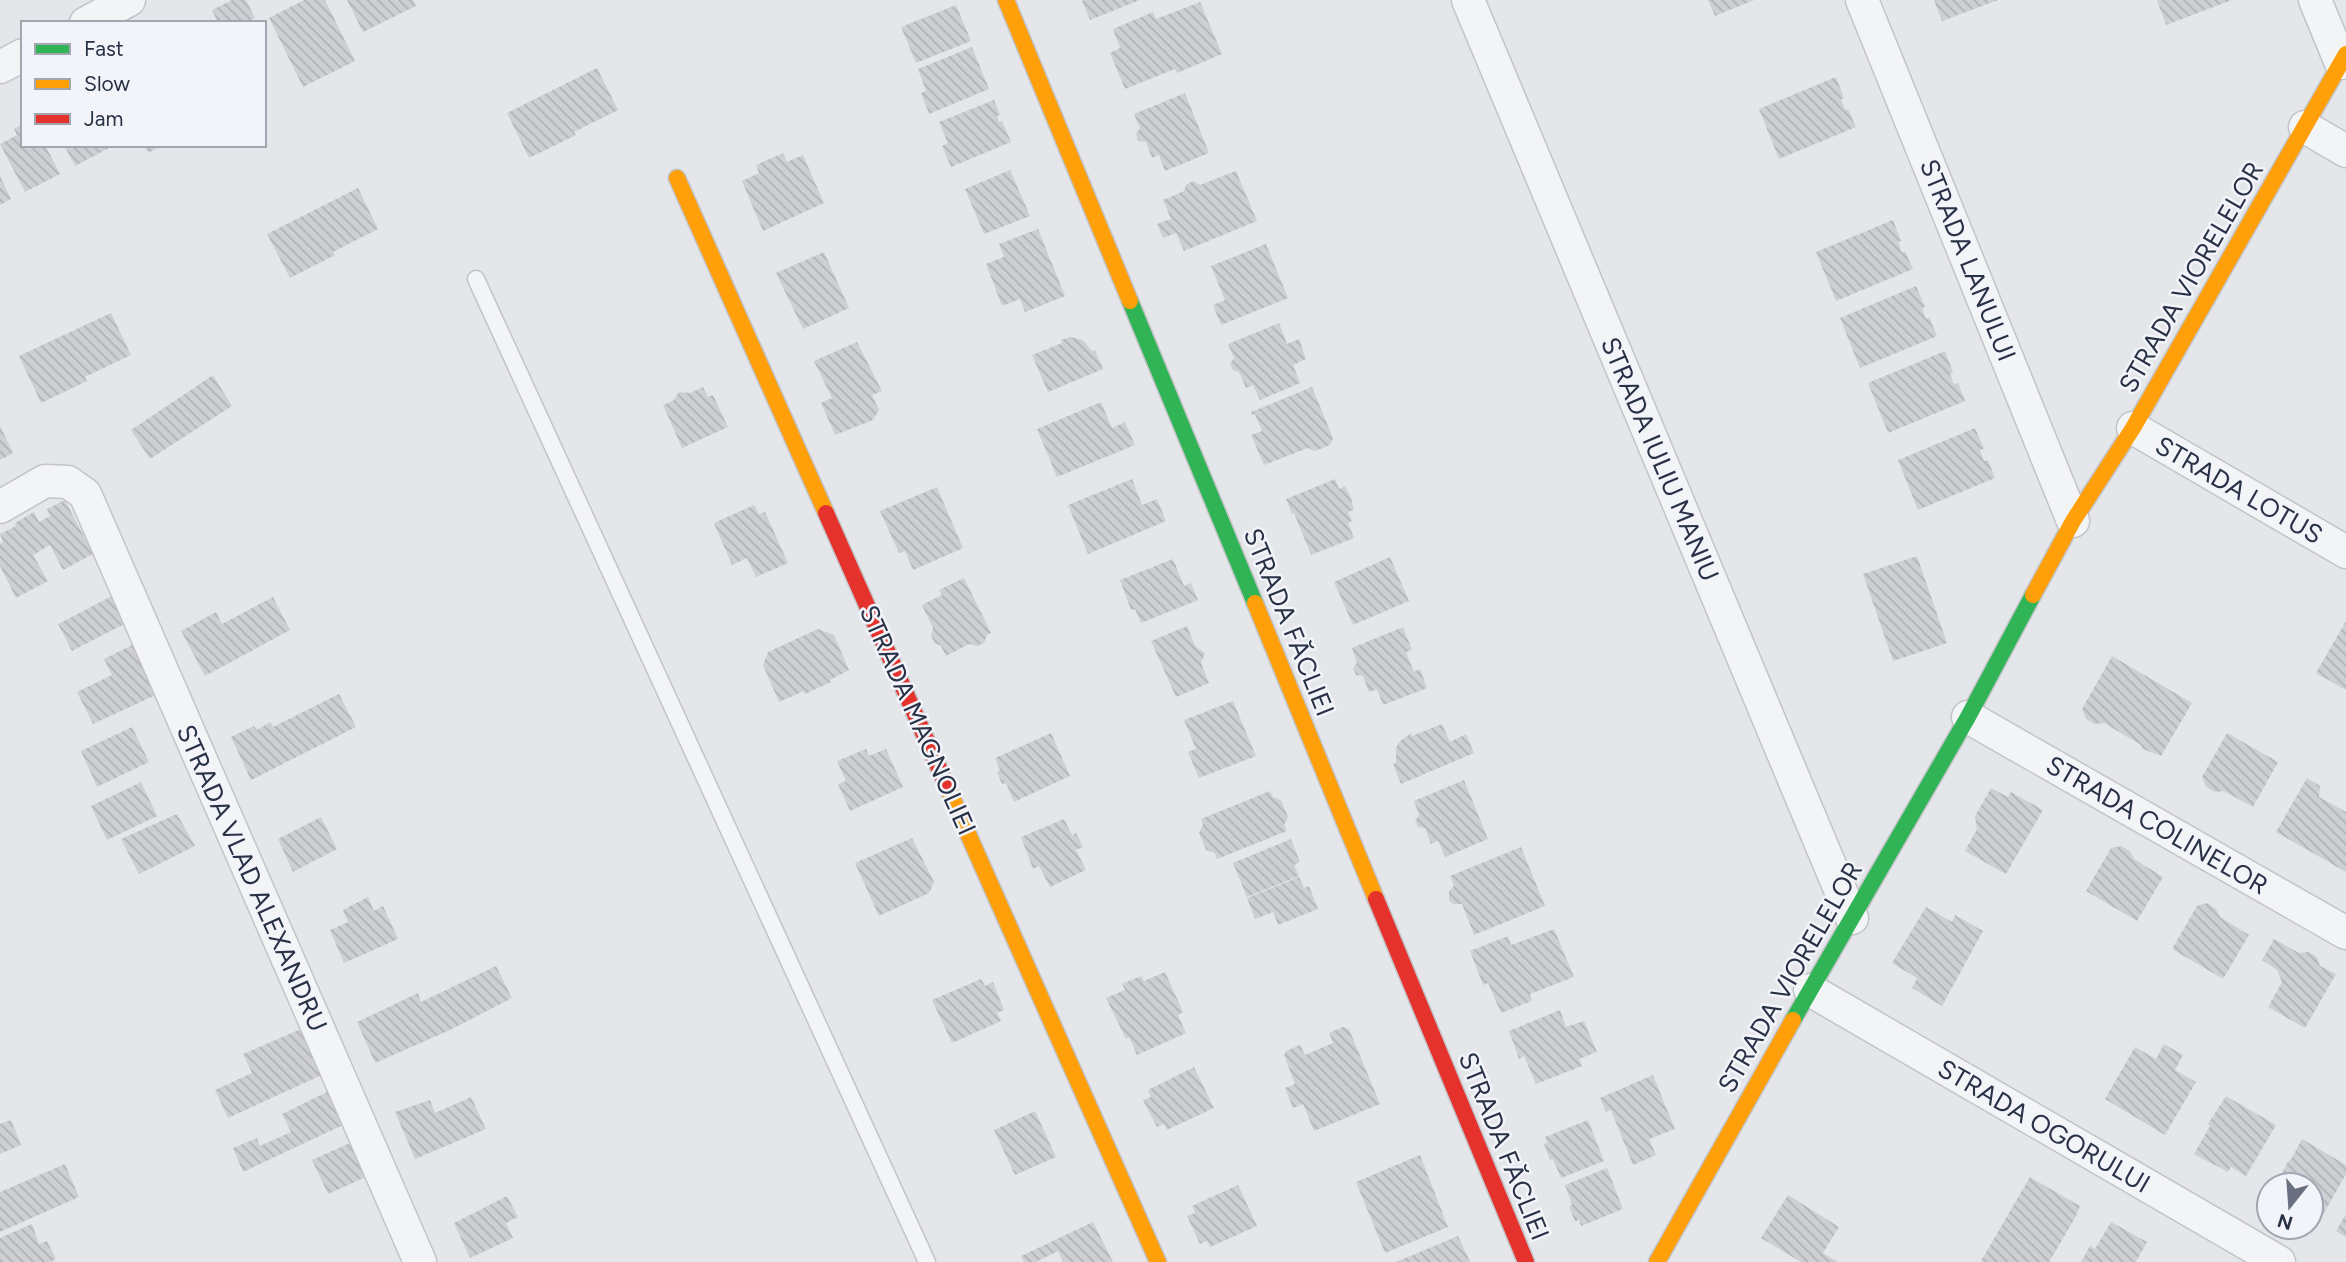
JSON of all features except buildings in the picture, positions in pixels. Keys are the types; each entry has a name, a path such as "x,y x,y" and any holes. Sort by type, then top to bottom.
{"street":[{"path":"90,21 130,0"},
{"name":"STRADA FĂCLIEI","path":"1006,0 1526,1262"},
{"name":"STRADA IULIU MANIU","path":"1468,0 1852,918"},
{"name":"STRADA LANULUI","path":"1863,0 2073,521"},
{"path":"2315,0 2343,58"},
{"path":"0,67 21,56"},
{"name":"STRADA VIORELELOR","path":"1657,1262 1968,717 2073,521 2133,428 2343,58"},
{"path":"2305,128 2346,151"},
{"name":"STRADA MAGNOLIEI","path":"677,178 1158,1262"},
{"name":"STRADA LOTUS","path":"2133,428 2346,552"},
{"name":"STRADA VLAD ALEXANDRU","path":"0,507 45,481 68,482 85,494 420,1262"},
{"name":"STRADA COLINELOR","path":"1968,717 2346,933"},
{"name":"STRADA OGORULUI","path":"1810,990 2279,1262"}],"lane":[{"path":"476,279 927,1262"}],"traffic: fast":[{"path":"1130,301 1255,603"},
{"path":"1793,1020 1968,717 2033,595"}],"traffic: slow":[{"path":"1006,0 1130,301"},
{"path":"2033,595 2073,521 2133,428 2346,54"},
{"path":"677,178 826,513"},
{"path":"1255,603 1376,899"},
{"path":"945,782 1158,1262"},
{"path":"1657,1262 1793,1020"}],"traffic: jam":[{"path":"826,513 945,782"},
{"path":"1376,899 1526,1262"}]}
